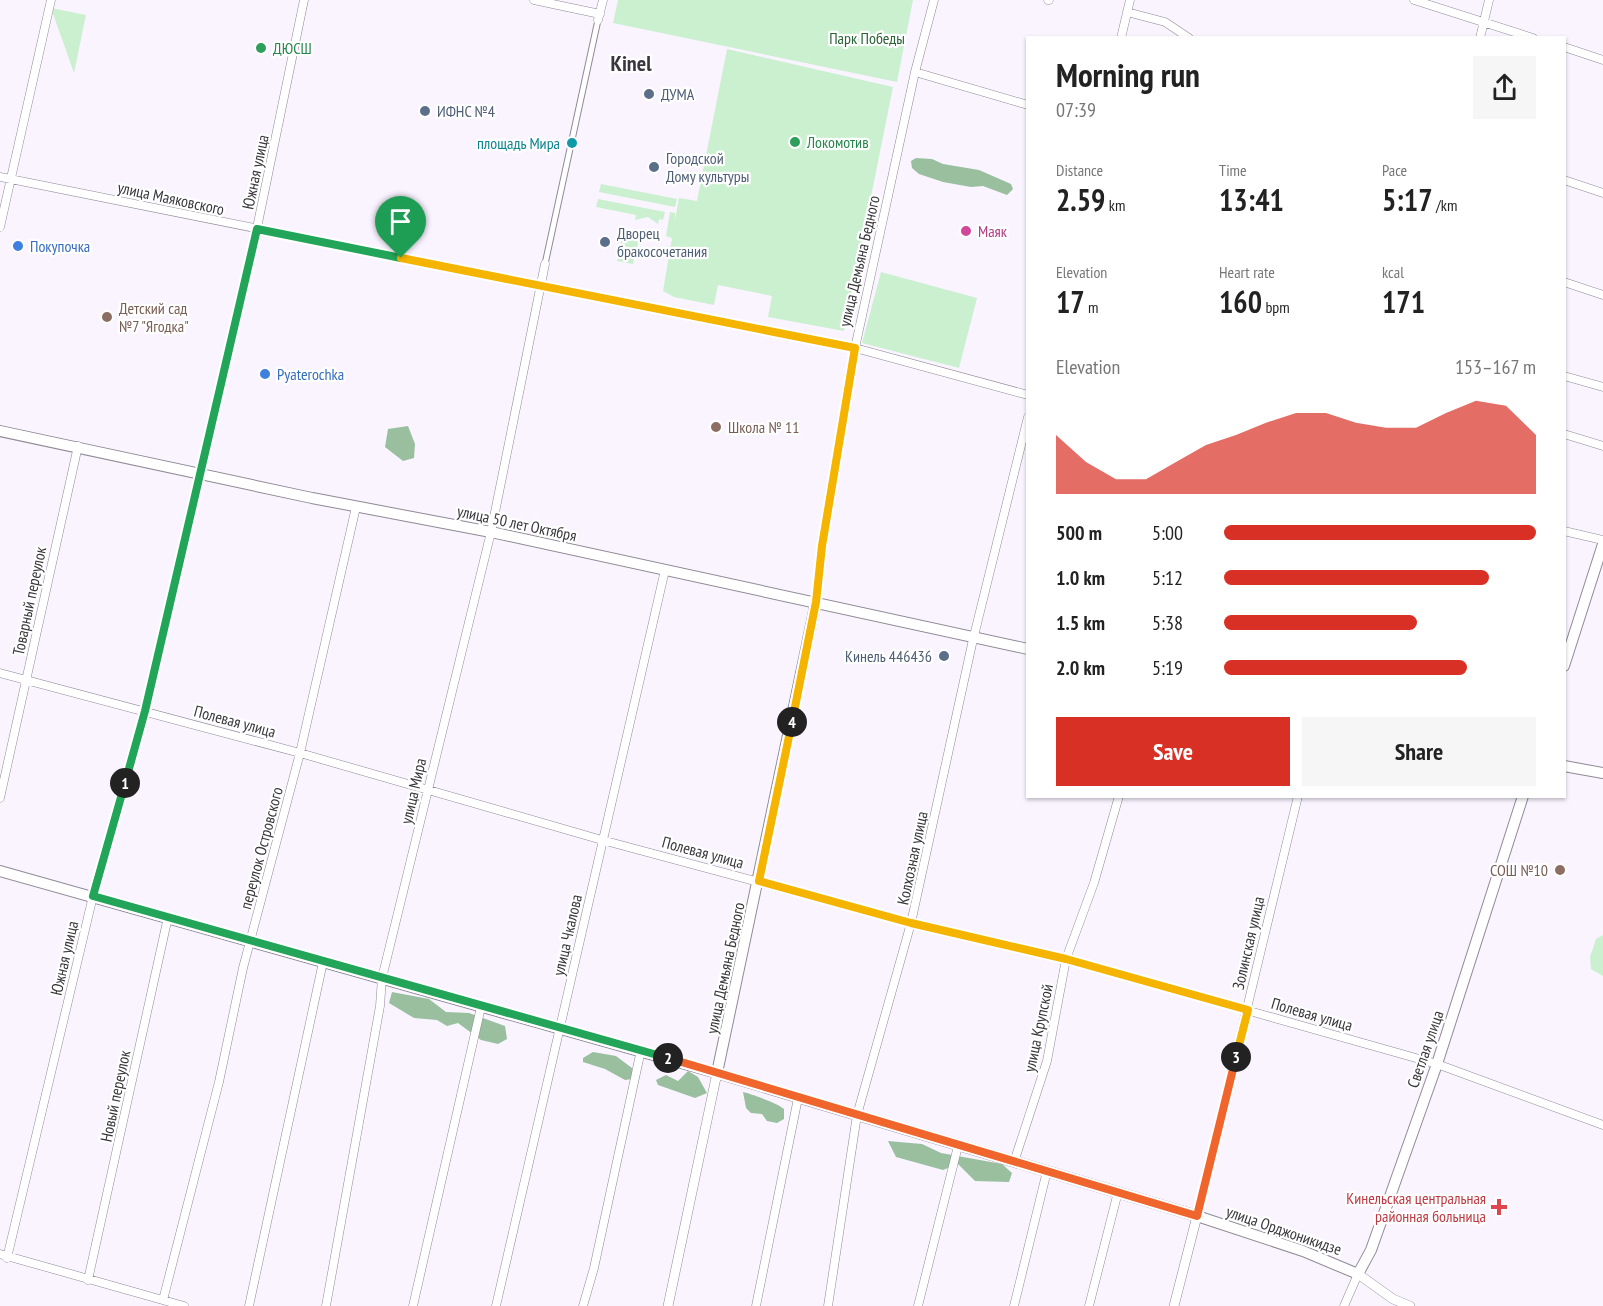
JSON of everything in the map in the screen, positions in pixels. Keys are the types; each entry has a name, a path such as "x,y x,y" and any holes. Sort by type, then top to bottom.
{"main road":[{"name":"улица 50 лет Октября","path":"0,431 356,507 491,532 1026,649"},
{"path":"1566,660 1603,542"},
{"name":"улица Демьяна Бедного","path":"717,1072 816,602"},
{"path":"1566,766 1603,773"},
{"name":"Светлая улица","path":"1358,1274 1371,1250 1437,1064 1522,798"},
{"name":"улица Орджоникидзе","path":"0,870 481,1008 717,1072 1197,1216 1304,1251 1358,1274"}],"street":[{"path":"0,227 51,0"},
{"name":"Южная улица","path":"4,1256 93,896 145,711 257,229 304,0"},
{"path":"534,0 599,17"},
{"path":"545,264 603,0"},
{"name":"улица Демьяна Бедного","path":"816,602 822,546 855,348 915,72 934,0"},
{"path":"1121,36 1130,0"},
{"path":"1414,0 1527,36"},
{"path":"1480,36 1489,0"},
{"path":"1127,12 1165,22 1186,36"},
{"path":"1566,48 1603,60"},
{"path":"915,72 1026,104"},
{"name":"улица Маяковского","path":"0,177 584,294"},
{"path":"1566,181 1603,193"},
{"name":"улица Мира","path":"326,1306 380,1006 382,978 491,532 545,264"},
{"path":"1566,283 1603,295"},
{"path":"584,294 855,348 1026,394"},
{"path":"1566,377 1603,387"},
{"name":"Колхозная улица","path":"828,1306 857,1115 911,923 974,636 1026,425"},
{"path":"1566,435 1603,447"},
{"name":"Товарный переулок","path":"0,798 78,446"},
{"name":"переулок Островского","path":"164,1300 219,1082 250,942 300,753 356,507"},
{"path":"1566,532 1603,542"},
{"name":"улица Чкалова","path":"496,1306 665,570"},
{"name":"Полевая улица","path":"0,673 300,753 602,840 911,923 1066,959 1248,1010 1437,1064 1603,1125"},
{"name":"улица Крупской","path":"1014,1162 1047,1060 1066,959 1094,883 1118,798"},
{"name":"Золинская улица","path":"1174,1306 1248,1010 1298,798"},
{"name":"Новый переулок","path":"88,1280 168,917"},
{"path":"249,1306 323,962"},
{"path":"413,1306 481,1008"},
{"path":"583,1306 594,1268 641,1050"},
{"name":"улица Демьяна Бедного","path":"668,1306 717,1072"},
{"path":"756,1306 798,1098"},
{"path":"918,1306 958,1146"},
{"path":"1014,1306 1047,1171"},
{"path":"1089,1306 1118,1192"},
{"path":"4,1256 184,1306"},
{"name":"Светлая улица","path":"1344,1306 1358,1274"},
{"name":"улица Орджоникидзе","path":"1358,1274 1393,1299 1410,1306"}],"green space":[{"name":"Парк Победы","path":"618,0 913,0 897,82 613,23"},
{"path":"51,8 86,15 74,73"},
{"name":"Локомотив","path":"727,49 893,87 844,331 768,317 772,296 718,285 714,305 674,297 663,291 672,238 666,236 670,212 675,213 675,220 679,198 697,201"},
{"path":"916,158 932,159 943,164 979,170 1011,184 1013,189 1007,195 983,186 971,187 943,182 919,174 912,168 911,161"},
{"path":"601,184 677,199 675,207 599,192"},
{"path":"598,199 665,212 663,220 659,219 658,224 648,217 635,220 636,215 596,207"},
{"path":"622,236 639,239 633,264 617,261"},
{"path":"881,272 977,298 959,368 862,343"},
{"path":"408,426 415,444 414,458 403,461 385,447 388,429"},
{"path":"1603,935 1603,976 1591,969 1590,957 1596,939"},
{"path":"392,992 429,999 446,1012 469,1013 505,1026 507,1039 498,1044 481,1040 458,1023 447,1026 437,1020 414,1018 389,1003"},
{"path":"593,1052 616,1056 632,1068 633,1079 625,1080 605,1069 583,1062 583,1058"},
{"path":"688,1071 698,1077 707,1093 695,1098 658,1085 656,1080 666,1075 678,1081"},
{"path":"743,1092 781,1107 784,1109 784,1119 777,1123 767,1121 762,1114 751,1113 746,1108"},
{"path":"888,1141 922,1144 941,1153 1002,1164 1012,1173 1009,1182 975,1181 958,1164 943,1170 896,1157"}],"place":[{"name":"ДЮСШ","path":"261,48"},
{"name":"ДУМА","path":"649,94"},
{"name":"ИФНС №4","path":"425,111"},
{"name":"Локомотив","path":"795,142"},
{"name":"площадь Мира","path":"572,143"},
{"name":"Городской Дому культуры","path":"654,167"},
{"name":"Маяк","path":"966,231"},
{"name":"Дворец бракосочетания","path":"605,242"},
{"name":"Покупочка","path":"18,246"},
{"name":"Детский сад №7 \"Ягодка\"","path":"107,317"},
{"name":"Pyaterochka","path":"265,374"},
{"name":"Школа № 11","path":"716,427"},
{"name":"Кинель 446436","path":"944,656"},
{"name":"СОШ №10","path":"1560,870"},
{"name":"Кинельская центральная районная больница","path":"1499,1207"}],"district":[{"name":"Kinel","path":"631,63"}],"route":[{"path":"257,229 401,258 855,348 822,546 816,602 759,881 911,923 1066,959 1248,1010 1197,1216 641,1050 481,1008 93,896 145,711 257,229"}]}
